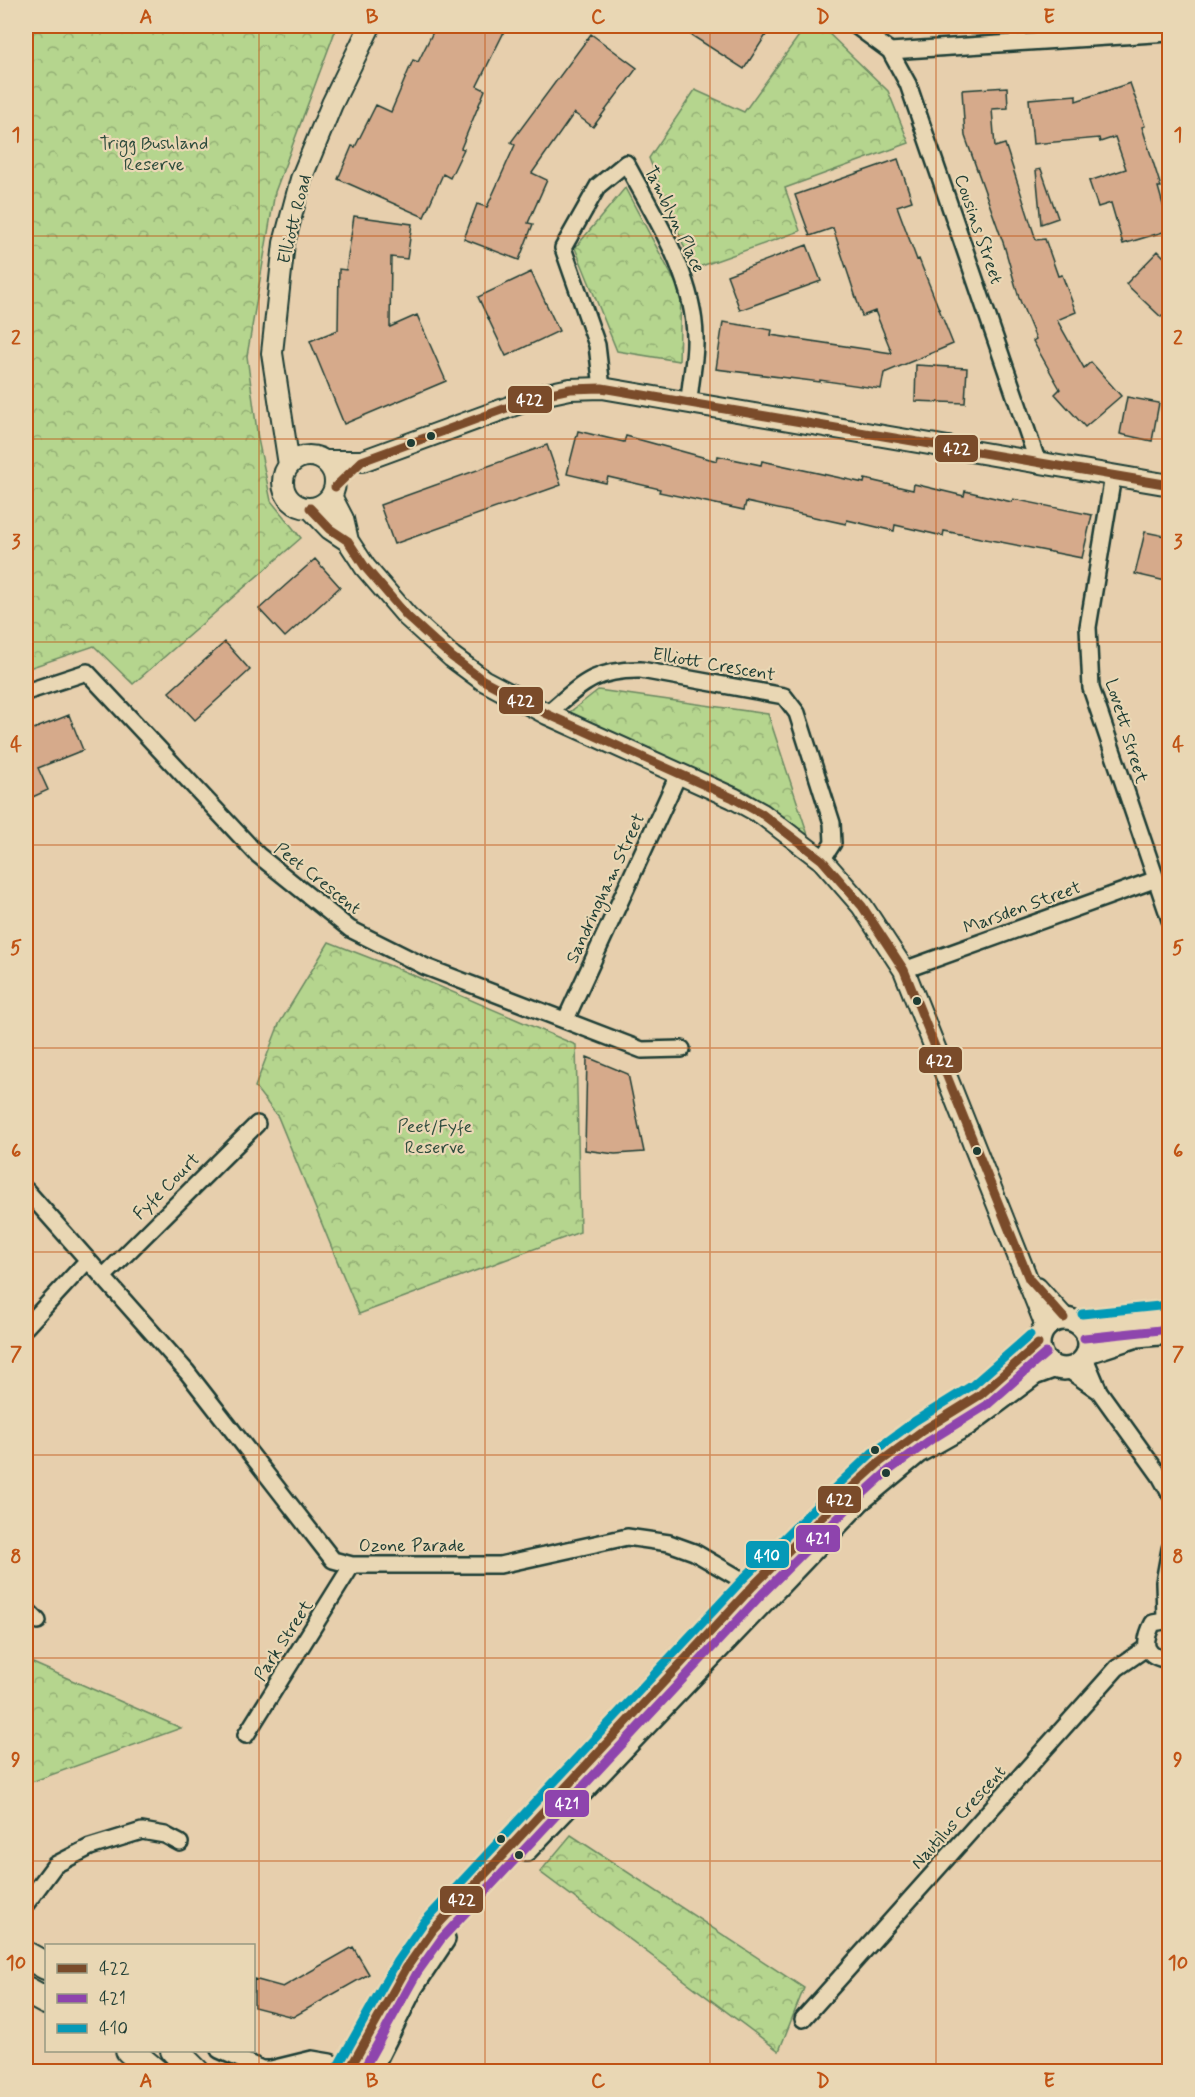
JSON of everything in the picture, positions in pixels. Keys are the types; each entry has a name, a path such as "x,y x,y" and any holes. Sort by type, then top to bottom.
{"highway":[{"path":"26,1955 45,1965"},
{"path":"26,1990 45,2000"},
{"path":"131,2052 155,2072"},
{"path":"176,2052 196,2072"}],"main road":[{"path":"354,2071 406,1967 433,1930 760,1591 880,1462 922,1431 980,1395 1058,1329 1170,1317"},
{"path":"1058,1329 1089,1338 1087,1355"},
{"path":"1058,1329 1042,1357 1060,1368"},
{"path":"760,1591 894,1470 918,1452 966,1425 1021,1382 1137,1336 1170,1333"}],"street":[{"name":"Elliott Road","path":"348,541 330,529 310,508 301,507 286,496 283,482 289,465 272,353 284,243 301,179 332,104 370,26"},
{"name":"Cousins Street","path":"856,26 890,51 908,84 1038,463"},
{"path":"890,51 1170,33"},
{"name":"Tamblyn Place","path":"602,388 597,345 563,248 598,186 626,162 665,235 687,290 695,337 689,402"},
{"path":"289,465 299,458 362,461 542,395 570,389 602,388 1170,485"},
{"name":"Elliott Road","path":"282,424 333,470 333,492 348,541 365,567 407,616 452,657 483,680 547,714 679,773 762,814 822,860 862,906 904,970 1029,1279 1058,1329"},
{"path":"310,508 325,503 362,461"},
{"name":"Lovett Street","path":"1113,476 1089,627 1091,688 1154,880 1170,920"},
{"name":"Elliott Crescent","path":"547,714 582,685 600,674 618,670 641,670 784,696 797,713 832,823 833,843 822,860"},
{"name":"Peet Crescent","path":"26,692 87,672 258,855 350,929 426,967 642,1050 682,1049"},
{"name":"Sandringham Street","path":"566,1019 679,773"},
{"name":"Marsden Street","path":"904,970 1154,880"},
{"name":"Fyfe Court","path":"102,1277 257,1124"},
{"path":"26,1190 102,1277"},
{"path":"26,1327 87,1261"},
{"name":"Ozone Parade","path":"102,1277 187,1372 315,1540 333,1560 352,1565 500,1565 627,1537 669,1543 694,1552 760,1591"},
{"path":"1087,1355 1099,1391 1160,1476 1170,1494"},
{"path":"1060,1368 1099,1391"},
{"path":"1170,1549 1164,1582 1167,1620 1153,1623 1145,1638 1146,1648 1157,1658 1170,1660"},
{"name":"Park Street","path":"246,1734 352,1565"},
{"path":"26,1608 38,1621"},
{"name":"Nautilus Crescent","path":"803,2019 1117,1668 1146,1648"},
{"path":"26,1904 55,1865 80,1850 142,1831 165,1835 180,1843"},
{"path":"224,2052 262,2069 312,2059 354,2071"}],"green space":[{"name":"Trigg Bushland Reserve","path":"26,26 337,26 275,192 247,356 258,439 271,501 301,538 133,684 94,646 26,669"},
{"path":"806,26 821,26 888,91 909,143 785,188 800,231 693,269 649,158 695,90 744,112"},
{"path":"625,188 681,293 679,361 617,351 575,248"},
{"path":"598,690 768,714 809,838 746,791 674,763 566,715"},
{"name":"Peet/Fyfe Reserve","path":"329,942 401,970 576,1045 580,1232 359,1314 278,1117 255,1087 279,1024"},
{"path":"26,1660 181,1728 26,1784"},
{"path":"571,1835 804,1988 779,2051 540,1872"}],"building":[{"path":"436,26 507,26 477,86 485,90 461,148 464,149 450,178 443,174 424,217 338,179 352,146 355,147 376,105 391,112 413,60 418,62"},
{"path":"677,26 759,26 768,32 744,69"},
{"path":"591,34 637,68 593,127 574,113 532,173 547,180 528,223 533,224 519,260 464,239 477,204 487,207 515,145 511,142"},
{"path":"1130,83 1145,126 1142,127 1161,187 1158,187 1170,230 1123,244 1111,203 1098,207 1089,181 1126,169 1115,137 1100,142 1099,138 1033,144 1029,99 1076,95 1076,101"},
{"path":"1007,87 1008,108 992,109 995,147 1005,144 1036,240 1045,239 1058,276 1062,275 1076,312 1057,320 1084,368 1091,362 1121,396 1085,427 1055,394 1060,389 1033,341 1036,339 1019,298 1004,245 965,136 962,90"},
{"path":"898,159 912,201 897,206 953,344 884,373 881,389 716,369 723,322 772,330 771,335 892,353 875,311 862,316 833,228 810,236 795,195"},
{"path":"1041,169 1058,218 1041,224 1036,170"},
{"path":"354,216 412,224 407,259 391,257 390,327 417,315 446,381 344,424 310,341 338,330 339,269 346,270"},
{"path":"807,245 821,281 740,310 727,275"},
{"path":"1158,251 1170,263 1170,308 1161,317 1126,284"},
{"path":"531,272 559,331 506,356 478,297"},
{"path":"916,365 967,368 965,403 915,401"},
{"path":"1127,397 1159,403 1152,441 1120,434"},
{"path":"578,431 624,442 626,436 717,461 718,456 761,465 762,461 864,483 865,479 913,490 914,484 964,496 965,491 1012,502 1013,499 1092,515 1082,558 944,531 943,536 895,525 894,531 847,520 846,524 746,502 744,510 659,492 660,489 608,477 606,483 567,474"},
{"path":"547,445 561,485 394,544 380,505"},
{"path":"1145,532 1170,537 1170,582 1135,574"},
{"path":"315,559 340,587 285,637 259,609"},
{"path":"225,642 250,670 195,720 169,692"},
{"path":"69,715 83,750 38,768 48,790 26,800 26,732"},
{"path":"587,1057 628,1074 644,1152 615,1154 585,1150"},
{"path":"353,1947 369,1974 293,2017 255,2007 255,1979 283,1987"}],"transit line":[{"name":"422","path":"335,487 362,461 542,395 570,389 602,388 1170,485"},
{"name":"422","path":"310,508 330,529 348,541 365,567 407,616 452,657 483,680 547,714 733,798 762,814 822,860 862,906 904,970 1029,1279 1064,1318"},
{"name":"410","path":"1082,1314 1169,1305"},
{"name":"421","path":"1084,1338 1170,1329"},
{"name":"410","path":"338,2066 397,1961 424,1922 744,1578 873,1452 915,1421 973,1385 1030,1335"},
{"name":"422","path":"348,2072 407,1967 433,1930 753,1586 880,1462 922,1431 980,1395 1038,1344"},
{"name":"421","path":"362,2072 417,1973 442,1938 762,1594 888,1471 929,1441 987,1405 1046,1353"}]}
